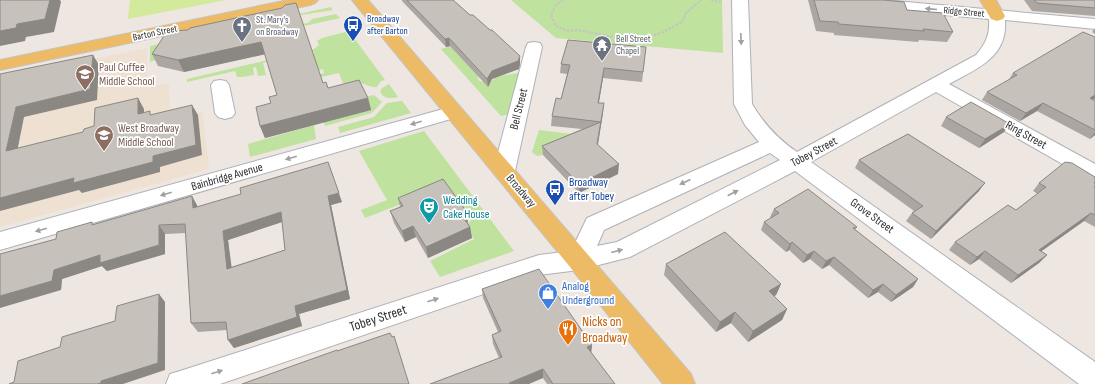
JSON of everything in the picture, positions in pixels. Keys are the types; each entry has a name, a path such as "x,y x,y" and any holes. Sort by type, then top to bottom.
{"main road":[{"name":"Barton Street","path":"0,66 310,0"},
{"name":"Broadway","path":"360,0 579,260 681,384"},
{"name":"Tobey Street","path":"988,0 997,16"}],"street":[{"name":"Grove Street","path":"740,0 743,104 752,121 772,144 1095,379"},
{"name":"Ridge Street","path":"834,0 1049,20 1092,31"},
{"name":"Tobey Street","path":"180,384 539,265 579,260 622,250 797,161 982,59 993,45 999,34 997,16"},
{"name":"Bell Street","path":"504,171 534,47"},
{"name":"Ring Street","path":"935,84 1095,173"},
{"path":"220,85 225,113"},
{"name":"Bainbridge Avenue","path":"0,241 454,112"},
{"path":"579,260 595,224 772,144"}],"path":[{"path":"563,0 555,6 551,15 555,24 566,31 578,30 619,38 649,37 663,32 682,22 686,13 701,0"}],"shaded area":[{"name":"West Broadway Middle School","path":"147,48 147,87 169,83 170,120 203,112 209,169 0,227 0,79"}],"green space":[{"path":"130,0 226,0 128,19"},
{"path":"511,0 722,0 723,53 556,38"},
{"path":"331,7 333,10 288,17 150,62 150,46"},
{"path":"336,14 340,18 304,26 302,24 308,23 312,19"},
{"path":"349,31 385,80 381,81 377,87 372,87 361,83 349,85 345,84 343,83 339,73 307,80 305,79 324,73 323,69 319,70 313,55 315,52 263,63 266,75 258,76 256,67 253,68 254,75 237,77 235,71 187,82 187,79 314,49 319,45 317,41 322,38"},
{"path":"468,40 479,81 490,83 500,76 520,72 509,114 501,116 441,49"},
{"path":"389,84 398,97 388,98 380,92 382,88"},
{"path":"374,95 382,102 372,113 325,126 324,122 365,97"},
{"path":"402,101 411,113 340,133 338,127 374,117 387,103"},
{"path":"314,125 316,139 250,157 248,144"},
{"path":"539,130 579,135 543,155 537,156 532,152"},
{"path":"424,131 514,251 440,277 430,261 474,239 464,225 471,221 445,187 365,218 361,210 387,200 359,151"}],"building":[{"path":"0,0 50,0 45,19 17,24 16,28 0,31"},
{"path":"407,0 453,0 470,15 473,15 490,30 492,30 520,56 518,61 492,71 487,79 449,38 445,39"},
{"path":"814,0 883,0 904,2 907,10 943,13 953,32 839,24 838,22 820,21"},
{"path":"1034,0 1095,0 1095,8 1037,3"},
{"path":"296,3 323,83 326,82 328,88 359,80 368,98 260,126 256,107 271,103 269,97 277,95 261,42 178,60 152,54 166,33 188,30 190,28 282,8 285,5"},
{"path":"1083,32 1095,37 1095,95 1090,98 1095,101 1095,130 1043,103 1026,113 987,92 1017,75 1013,73"},
{"path":"568,40 646,47 643,72 604,68 598,103 604,103 601,122 552,116 556,98 561,99 570,65 561,64"},
{"path":"93,55 90,89 16,107 6,151 83,132 84,129 94,126 95,108 138,98 138,114 150,111 150,115 192,105 196,145 153,156 153,162 73,183 74,178 0,198 0,74"},
{"path":"971,102 1010,124 985,139 946,117"},
{"path":"601,122 597,144 619,164 579,184 542,146"},
{"path":"908,134 985,183 936,231 912,213 923,206 859,160"},
{"path":"328,162 339,193 328,196 347,290 295,306 297,317 228,340 226,322 191,323 185,224 159,225 159,245 100,263 100,255 54,270 52,281 0,296 0,254 56,239 57,232 92,222 92,225 192,196 193,208 241,194 240,188","holes":["281,212 285,250 227,269 223,231"]},
{"path":"1065,162 1072,163 1095,177 1095,215 1091,213 1039,250 1047,255 1018,275 985,251 977,257 955,242 1008,205 1016,210 1046,187 1039,183"},
{"name":"Wedding Cake House","path":"443,179 466,211 460,213 470,227 426,247 413,226 402,231 390,211 403,206 398,198"},
{"path":"808,189 857,227 853,228 918,279 896,295 883,284 873,290 834,257 826,261 814,251 807,255 792,242 790,244 764,222 779,213 774,209"},
{"path":"725,232 781,284 769,291 787,309 753,331 735,312 720,322 666,264"},
{"path":"539,269 592,345 587,347 615,384 553,384 543,369 509,383 510,384 430,384 502,357 492,335 501,331 482,289"},
{"path":"159,294 158,363 101,381 101,383 97,384 9,384 14,382 18,361 60,347 62,337 115,321 117,306"},
{"path":"390,333 392,337 394,336 409,384 242,384 337,350"}],"place":[{"name":"Broadway after Barton","path":"353,42"},
{"name":"St. Mary's on Broadway","path":"242,43"},
{"name":"Bell Street Chapel","path":"602,62"},
{"name":"Paul Cuffee Middle School","path":"85,91"},
{"name":"West Broadway Middle School","path":"104,152"},
{"name":"Broadway after Tobey","path":"555,206"},
{"name":"Wedding Cake House","path":"429,224"},
{"name":"Analog Underground","path":"548,310"},
{"name":"Nicks on Broadway","path":"568,346"}]}
